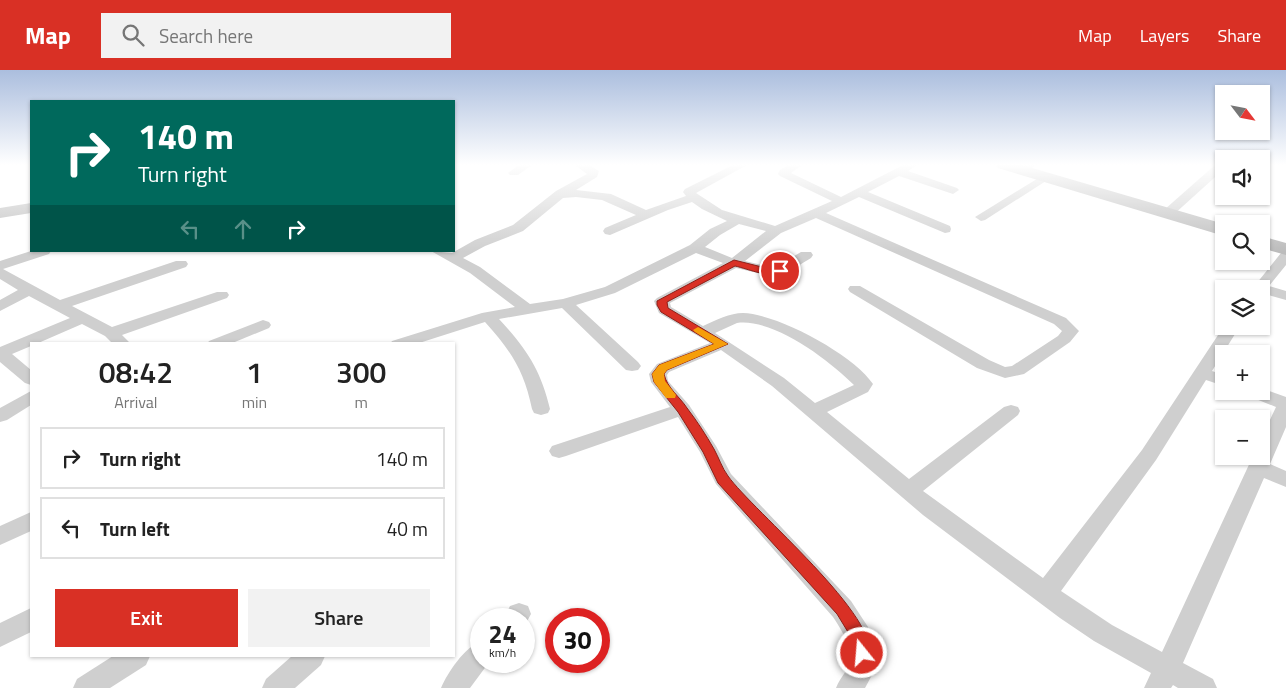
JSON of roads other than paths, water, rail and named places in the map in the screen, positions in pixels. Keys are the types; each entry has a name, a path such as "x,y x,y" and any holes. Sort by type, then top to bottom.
{"street":[{"path":"452,258 480,243 518,228 560,194"},
{"path":"592,194 611,198 646,215"},
{"path":"690,194 693,198 717,212 738,220 776,230"},
{"path":"826,194 841,201"},
{"path":"854,194 776,230 734,263 662,301 664,310 703,332 778,382 908,492 967,537 1103,633 1204,688"},
{"path":"861,194 945,229"},
{"path":"981,217 1018,194"},
{"path":"1107,194 1215,222"},
{"path":"1117,194 1215,227"},
{"path":"1171,211 1190,194"},
{"path":"610,231 646,215 693,198"},
{"path":"0,207 30,201"},
{"path":"0,214 30,208"},
{"path":"816,213 1060,321 1072,331 1064,339 1018,370 1011,373 1003,373 855,289"},
{"path":"404,342 488,316 565,303 610,290 695,248 715,232 738,220"},
{"path":"1270,239 1286,243"},
{"path":"1270,245 1286,249"},
{"path":"695,248 734,263 774,272 806,255"},
{"path":"0,266 41,252"},
{"path":"440,252 490,280 527,309"},
{"path":"1266,280 1286,256"},
{"path":"58,306 181,264"},
{"path":"0,273 111,333 121,342"},
{"path":"0,306 29,290"},
{"path":"1270,291 1286,296"},
{"path":"111,333 222,295"},
{"path":"565,303 632,366"},
{"path":"488,316 524,360 534,380 541,409"},
{"path":"30,378 0,353 82,318"},
{"path":"703,332 727,321 742,318 764,322 803,339 826,353 864,384 862,388 814,411"},
{"path":"220,342 263,325"},
{"path":"1046,593 1149,455 1226,335"},
{"path":"722,344 663,368 658,374 660,382 682,409 709,451 723,479 842,609 859,635 862,653 859,676 849,688"},
{"path":"1202,373 1215,378"},
{"path":"0,416 30,398"},
{"path":"1157,688 1168,668 1286,405 1270,398"},
{"path":"559,450 682,409"},
{"path":"908,492 1011,411"},
{"path":"1259,468 1286,479"},
{"path":"0,536 30,521"},
{"path":"0,636 30,620"},
{"path":"86,688 135,657"},
{"path":"275,688 311,657"},
{"path":"454,688 470,667"}]}
